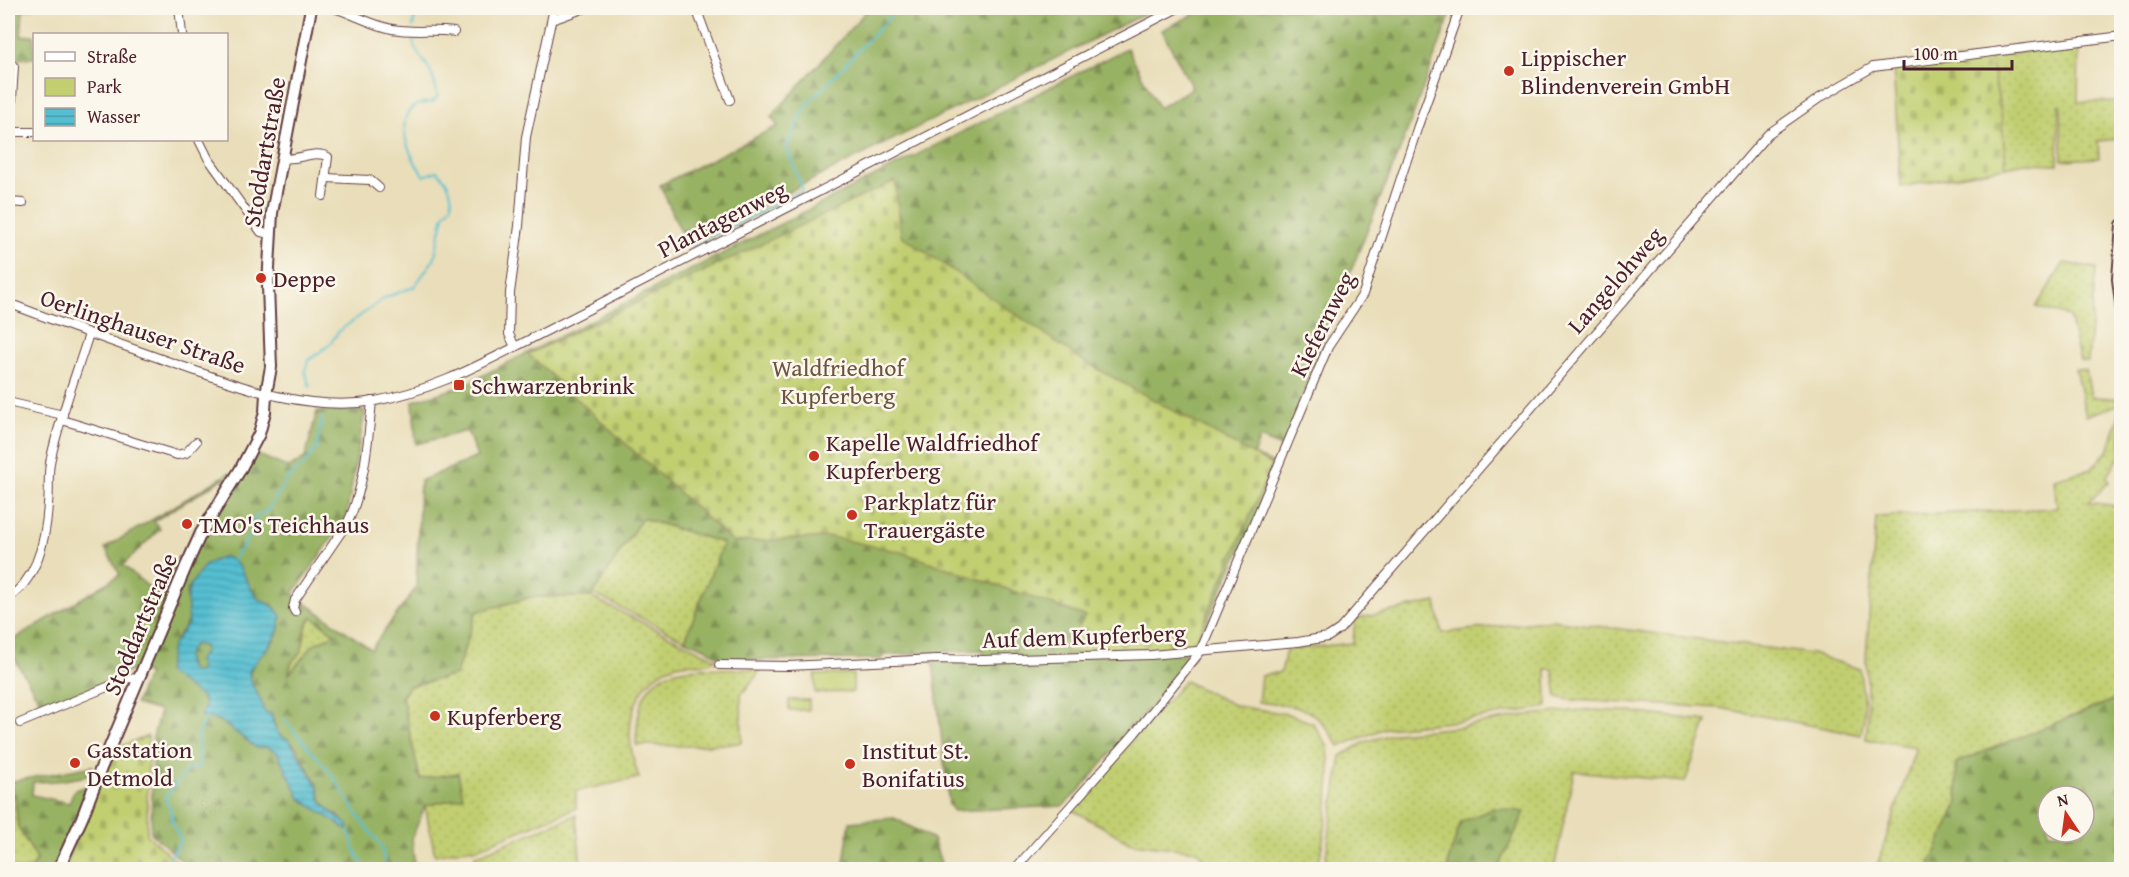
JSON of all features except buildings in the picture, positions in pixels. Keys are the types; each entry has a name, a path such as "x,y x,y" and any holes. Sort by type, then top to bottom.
{"main road":[{"name":"Stoddartstraße","path":"58,870 201,533 259,434 272,367 268,286 272,213 311,8"},
{"path":"2121,225 2118,279 2121,310"}],"street":[{"path":"179,8 182,33"},
{"path":"334,8 391,29 454,32"},
{"path":"515,347 509,334 510,293 519,226 526,137 554,8"},
{"path":"552,20 585,8"},
{"path":"696,8 730,100"},
{"name":"Plantagenweg","path":"266,394 329,403 372,401 427,389 515,347 1178,8"},
{"name":"Kiefernweg","path":"1200,652 1328,347 1363,294 1418,126 1460,8"},
{"name":"Langelohweg","path":"1200,652 1328,637 1340,628 1768,134 1821,97 1873,67 2121,36"},
{"path":"12,71 9,132 33,132"},
{"path":"200,141 208,158 261,232 271,235"},
{"path":"283,158 325,154 328,157 323,196"},
{"path":"326,178 370,180 379,188"},
{"path":"8,202 23,202"},
{"name":"Oerlinghauser Straße","path":"8,303 89,334 266,394"},
{"path":"8,598 23,587 28,580 38,556 47,520 49,466 89,334"},
{"path":"295,612 293,608 295,600 355,508 362,477 372,401"},
{"path":"8,402 177,455 186,453 196,442"},
{"name":"Auf dem Kupferberg","path":"719,665 788,666 937,659 983,660 1200,652"},
{"name":"Auf dem Kupferberg","path":"1014,870 1135,733 1200,652"},
{"path":"20,723 129,678 139,679"}],"green space":[{"path":"8,8 34,8 23,10 21,36 33,35 33,58 16,59 8,66"},
{"path":"869,8 1156,8 686,243 660,185 778,126 771,117"},
{"path":"1206,8 1453,8 1259,511 1192,658 1080,790 1063,806 954,811 949,805 933,662 985,663 983,650 884,655 881,659 723,660 705,648 685,640 723,543 642,518 591,597 532,597 476,612 456,675 409,686 402,697 420,779 458,773 463,797 425,806 412,838 415,869 191,869 151,833 153,737 160,711 135,704 148,674 136,669 44,708 8,648 8,643 120,575 105,548 229,473 241,480 256,454 289,468 305,458 317,411 365,411 346,518 293,594 371,649 416,588 420,481 477,457 467,431 416,444 413,401 460,387 1127,48 1159,108 1192,88 1162,30","holes":["1260,438 1281,447 1274,464 1253,455","223,479 226,481 196,530 178,567 175,566 158,595 123,565 160,529 154,521","225,556 238,565 256,597 274,607 281,617 274,640 251,668 251,682 263,710 270,713 279,735 296,747 317,784 321,801 330,811 339,816 348,830 300,798 278,752 267,747 257,748 220,721 201,714 206,707 203,698 186,685 179,634 189,622 187,590 206,564","312,617 335,634 314,644 289,674 292,661 302,649 305,629"]},
{"path":"2079,44 2078,102 2121,101 2121,136 2119,139 2098,141 2099,158 2062,160 2061,105 2059,105 2058,164 2025,163 2006,167 2001,113 1990,57"},
{"path":"1990,57 2001,113 2006,167 1901,187 1893,67"},
{"name":"Waldfriedhof Kupferberg","path":"895,181 901,235 1085,362 1272,465 1192,649 1065,653 1085,616 901,552 831,537 733,542 528,354"},
{"path":"2064,263 2096,268 2088,362 2080,361 2069,316 2036,307"},
{"path":"2075,369 2086,370 2091,397 2116,398 2120,404 2086,416"},
{"path":"2121,412 2121,455 2106,478 2110,481 2089,502 2121,507 2121,697 1956,763 1958,804 1930,867 1907,870 1876,869 1916,747 1866,739 1868,715 1866,659 1876,517 2057,508 2054,479 2091,469 2109,449"},
{"path":"641,518 724,543 685,640 593,594"},
{"path":"532,597 591,597 716,659 704,664 681,664 668,668 647,684 640,695 631,720 632,754 639,778 576,791 576,808 473,850 472,848 435,855 425,806 462,797 458,773 420,780 402,697 409,686 456,675 476,612"},
{"path":"1436,602 1442,633 1552,620 1812,654 1860,669 1865,712 1861,735 1720,708 1570,700 1557,697 1553,669 1546,669 1547,707 1460,721 1386,728 1339,746 1322,722 1306,710 1258,702 1261,676 1281,672 1286,650 1353,643 1355,619"},
{"path":"312,617 336,634 314,644 289,675 292,662 301,649 307,625"},
{"path":"195,644 204,646 205,652 198,660 201,668 199,672 191,672 186,657"},
{"path":"702,668 761,670 741,695 742,743 687,746 636,745 639,713 651,685 669,673"},
{"path":"853,674 853,692 815,693 815,675"},
{"path":"1185,681 1236,706 1288,714 1313,723 1328,747 1330,772 1327,817 1318,869 1205,869 1204,860 1198,851 1131,843 1071,809"},
{"path":"2121,697 2121,869 1928,869 1958,804 1956,763"},
{"path":"789,700 809,700 809,710 789,710"},
{"path":"1584,710 1621,711 1707,721 1685,782 1574,771 1554,869 1498,869 1499,866 1461,822 1448,862 1448,869 1324,870 1341,756 1365,742 1395,733 1461,727 1527,715"},
{"path":"148,736 147,835 185,869 63,870 116,748"},
{"path":"93,766 88,776 33,782 32,795 69,803 74,790 84,787 87,792 53,869 31,869 37,859 18,827 15,794 8,799 8,782"},
{"path":"15,793 18,827 37,859 31,869 8,869 8,799"},
{"path":"1494,808 1525,812 1498,869 1448,869 1448,862 1461,822"},
{"path":"576,815 581,869 478,869 475,856"},
{"path":"894,818 933,839 943,869 843,869 850,822"}],"water":[{"path":"225,556 238,565 256,597 274,607 281,616 276,636 250,669 250,680 261,700 263,710 272,714 272,720 279,735 290,741 317,785 321,801 348,825 349,831 300,798 277,752 267,747 257,748 221,721 203,716 201,714 205,707 203,698 167,672 172,646 189,622 187,599 190,585 206,564","holes":["195,644 204,646 205,652 198,660 201,668 199,672 192,672 187,661 189,651"]}],"waterway":[{"path":"413,27 416,8"},
{"path":"690,248 803,190 786,146 808,104 898,8"},
{"path":"310,387 305,371 308,361 330,344 339,331 386,297 414,287 434,259 444,215 452,205 449,186 444,178 437,171 424,176 417,166 411,155 404,130 405,119 410,110 419,104 433,102 438,96 431,73 417,52 413,38"},
{"path":"232,561 254,530 252,522 268,510 288,478 305,464 317,448 322,418"},
{"path":"162,870 181,840 172,822 172,813 165,798 186,771 199,766 198,734 206,717"},
{"path":"283,718 330,772 363,823 382,847 386,870"},
{"path":"349,831 355,850 366,870"}],"place":[{"name":"Lippischer Blindenverein GmbH","path":"1509,71"},
{"name":"Deppe","path":"261,278"},
{"name":"Schwarzenbrink","path":"459,385"},
{"name":"Kapelle Waldfriedhof Kupferberg","path":"814,456"},
{"name":"Parkplatz für Trauergäste","path":"852,515"},
{"name":"TMO's Teichhaus","path":"187,524"},
{"name":"Kupferberg","path":"435,716"},
{"name":"Gasstation Detmold","path":"75,763"},
{"name":"Institut St. Bonifatius","path":"850,764"}]}
